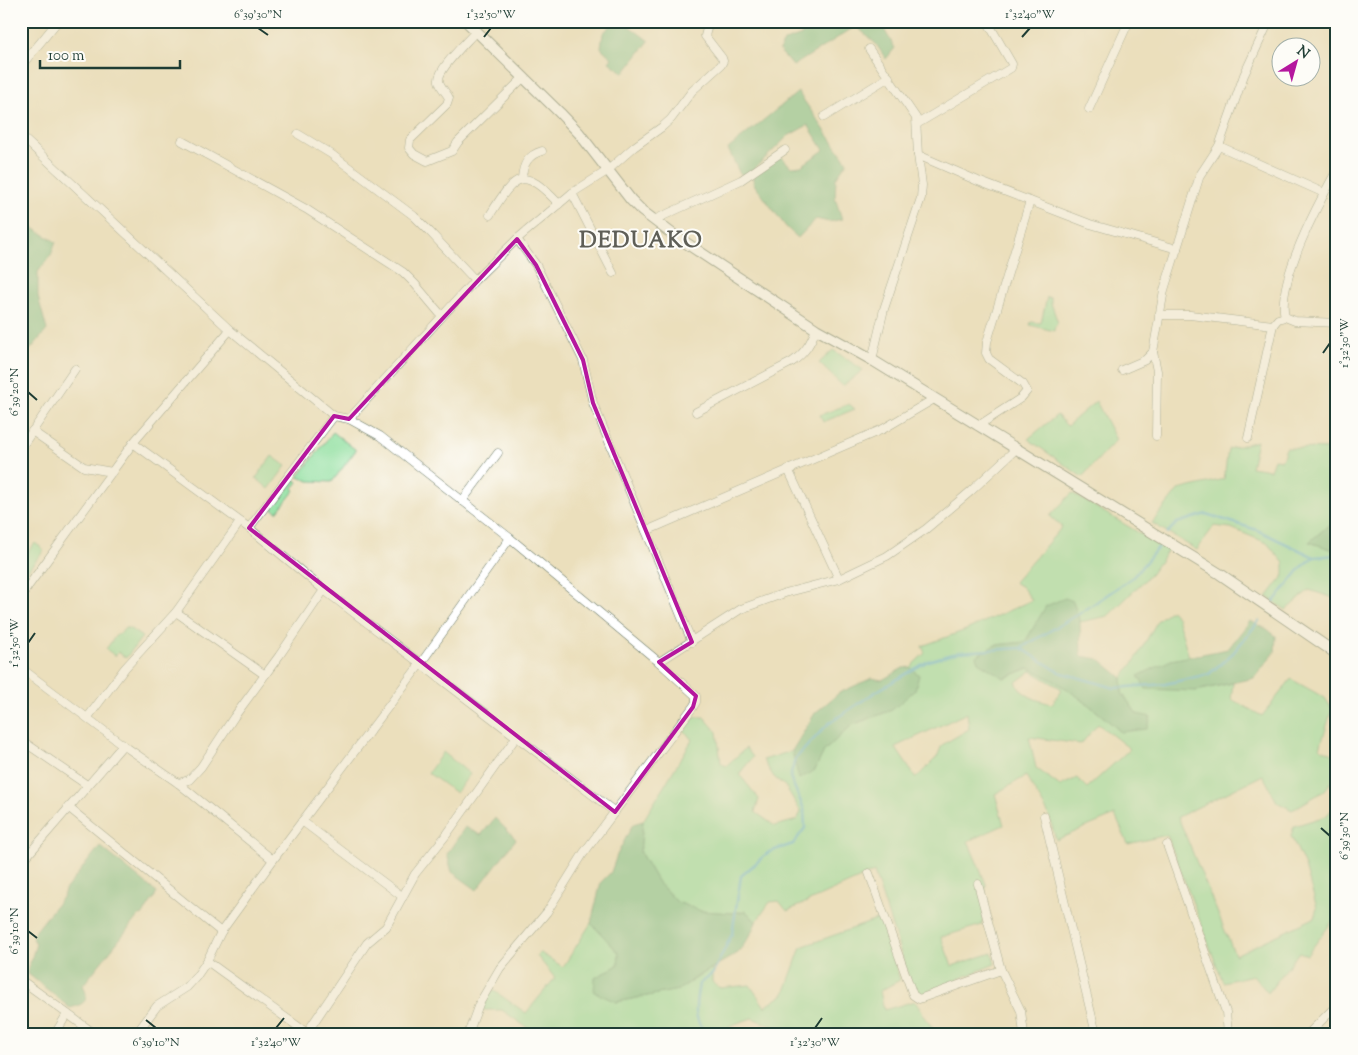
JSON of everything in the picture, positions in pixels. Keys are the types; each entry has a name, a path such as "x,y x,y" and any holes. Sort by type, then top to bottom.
{"street":[{"path":"466,21 579,133 631,200 654,220 816,329 872,360 1220,574 1337,654"},
{"path":"349,418 475,280 517,239 572,193 607,171 634,147 671,119 692,91 721,65 722,58 705,36 709,21"},
{"path":"917,124 1011,68 1012,64 987,21"},
{"path":"1089,109 1129,21"},
{"path":"1156,436 1157,371 1153,352 1164,290 1200,175 1219,146 1244,75 1268,21"},
{"path":"1326,21 1337,26"},
{"path":"21,66 55,22"},
{"path":"476,31 440,74 439,83 449,98 447,104 409,142 409,148 414,154 427,160 452,151 458,142 524,77"},
{"path":"869,49 914,114 917,124 918,155 922,185 921,198 884,309 872,360"},
{"path":"824,117 889,77"},
{"path":"298,134 331,154 414,216 475,280"},
{"path":"21,136 230,330 334,416 349,418 380,436 510,538 659,662 696,696 696,702 583,854 547,912 500,968 479,1004 468,1034"},
{"path":"182,141 306,209 395,267 415,284 442,316"},
{"path":"1219,146 1273,168 1324,192"},
{"path":"654,220 741,180 785,150"},
{"path":"522,178 523,167 530,156 542,151"},
{"path":"918,155 1090,224 1177,249"},
{"path":"1285,317 1284,298 1288,281 1303,239 1324,192 1337,170"},
{"path":"490,215 508,189 518,179 522,178 538,183 559,204"},
{"path":"572,193 613,273"},
{"path":"978,426 1021,398 1026,391 1022,384 988,359 986,353 995,313 1030,201"},
{"path":"517,239 541,274 583,360 593,404 692,642"},
{"path":"1159,315 1190,315 1273,325"},
{"path":"1248,438 1273,325 1278,319 1285,317 1295,321 1337,323"},
{"path":"696,412 792,362 810,344 816,329"},
{"path":"21,596 133,443 230,330"},
{"path":"1122,370 1145,360 1153,352"},
{"path":"21,448 75,369"},
{"path":"646,531 896,422 934,399"},
{"path":"249,528 334,416"},
{"path":"32,431 84,467 112,472"},
{"path":"133,443 249,528 324,590 615,812"},
{"path":"659,662 741,609 785,592 838,579 887,556 926,529 1016,449"},
{"path":"462,501 498,453"},
{"path":"788,469 838,579"},
{"path":"88,717 125,668 176,612 240,522"},
{"path":"136,1034 157,1006 187,987 207,962 220,932 421,663 510,538"},
{"path":"178,783 189,780 201,767 234,716 324,590"},
{"path":"176,612 265,675"},
{"path":"21,668 122,744 178,783 273,860"},
{"path":"207,962 307,1033 368,943 386,927 415,874 447,834 517,736"},
{"path":"21,740 87,785"},
{"path":"21,863 27,850 68,808 122,744"},
{"path":"68,808 220,932"},
{"path":"1044,816 1096,1034"},
{"path":"302,821 403,897"},
{"path":"1167,845 1226,1012 1228,1034"},
{"path":"869,874 912,995 919,999 1000,970"},
{"path":"978,884 1000,970 1021,1011 1024,1034"},
{"path":"21,980 95,1034"},
{"path":"1308,1034 1337,1005"},
{"path":"1328,1013 1337,1017"},
{"path":"55,1034 67,1014"}],"highlighted area":[{"path":"517,239 536,265 583,360 593,403 692,642 659,662 696,696 693,707 615,812 249,528 334,416 349,419"}],"green space":[{"path":"616,21 622,21 649,41 624,73 609,62 612,58 601,48 603,33"},
{"path":"805,21 879,21 895,48 886,59 876,44 856,26 793,66 779,50 785,41 802,35"},
{"path":"798,92 847,162 836,178 835,198 842,219 829,222 816,219 798,238 786,227 753,183 755,173 781,156 791,167 801,166 824,150 808,125 788,136 748,175 740,174 728,149"},
{"path":"25,223 56,242 51,255 38,272 38,297 47,330 30,350 21,335 21,224"},
{"path":"1047,297 1051,298 1058,323 1054,331 1030,325 1031,322 1041,323"},
{"path":"833,350 863,370 843,386 819,363"},
{"path":"1096,401 1116,440 1082,477 1028,439 1057,415 1067,426"},
{"path":"849,404 855,409 823,422 820,415"},
{"path":"333,432 356,450 332,482 309,481 298,477"},
{"path":"1257,441 1251,467 1270,470 1274,459 1282,460 1286,448 1337,449 1337,518 1310,542 1337,551 1337,599 1309,590 1286,610 1267,597 1284,575 1284,563 1267,543 1231,528 1214,526 1197,550 1152,523 1178,490 1224,479 1228,449"},
{"path":"272,456 286,466 269,489 256,478"},
{"path":"295,479 298,482 293,488 295,490 277,512 272,508"},
{"path":"1072,493 1168,550 1150,575 1108,616 1080,622 1073,601 1047,606 1025,642 995,645 1004,678 1029,668 1042,674 1077,696 1121,732 1137,714 1122,693 1122,678 1134,662 1158,620 1171,610 1177,617 1189,657 1171,660 1195,691 1233,683 1231,699 1262,716 1291,679 1325,698 1332,709 1320,748 1337,756 1337,775 1324,791 1292,810 1277,802 1263,775 1178,817 1235,955 1314,918 1317,908 1305,866 1291,836 1294,826 1326,816 1337,804 1337,915 1307,955 1299,952 1268,993 1253,975 1223,982 1167,835 1128,844 1115,815 1056,840 1048,813 1026,776 995,794 1004,825 968,841 986,884 982,925 941,937 952,966 992,953 995,964 920,995 914,992 912,987 874,872 787,911 779,901 770,902 756,922 746,911 732,913 701,911 677,902 657,881 640,852 643,821 692,740 684,730 695,717 704,717 717,732 721,763 726,766 746,748 753,757 739,774 759,799 755,812 775,826 797,820 801,812 786,787 774,777 763,760 792,751 799,778 815,770 824,751 852,725 892,710 919,675 910,667 925,653 922,646 966,630 1032,600 1022,587 1014,582 1062,527 1050,516","holes":["1031,671 1062,689 1052,704 1031,697 1018,687 1016,682","967,713 969,729 942,745 937,757 916,778 895,747","1098,724 1130,749 1087,788 1077,778 1060,786 1036,768 1029,737 1081,744"]},
{"path":"1337,518 1337,551 1309,542"},
{"path":"35,543 43,549 43,552 26,572 21,568 21,560"},
{"path":"1065,598 1073,601 1080,622 1081,656 1099,659 1122,678 1122,693 1137,714 1151,717 1147,729 1121,732 1077,696 1029,668 1004,678 978,662 976,656 995,645 1025,642 1046,606"},
{"path":"1250,621 1267,629 1276,636 1275,652 1254,678 1195,691 1146,689 1138,676 1171,660 1228,649"},
{"path":"125,628 129,628 142,637 126,658 118,652 115,656 106,649 117,634 120,634"},
{"path":"910,667 919,675 915,690 892,710 852,725 824,751 815,770 799,779 792,751 815,713 839,693 872,678 882,680 903,668"},
{"path":"443,752 470,774 456,793 428,773"},
{"path":"495,818 516,839 477,890 452,872 447,854 465,827 481,835"},
{"path":"643,821 640,852 657,881 677,902 701,911 732,913 746,911 756,922 750,936 738,953 678,990 616,1002 594,992 595,978 618,965 619,953 591,923 601,882 611,872 617,855 633,824"},
{"path":"100,846 157,893 142,916 139,915 83,985 86,994 85,1001 70,1008 27,973 36,944 32,936"},
{"path":"882,918 900,980 880,991 884,1010 915,1001 936,1034 792,1034 752,1018 729,1026 728,1034 536,1034 502,1010 480,1010 490,988 526,1013 555,978 537,956 539,952 563,967 591,923 619,953 618,965 595,978 616,1002 678,990 712,968 712,982 720,988 750,985 765,1007 784,994 801,947"}],"waterway":[{"path":"1167,533 1177,523 1206,514 1257,530 1314,557"},
{"path":"1021,648 1082,612 1133,577 1161,544"},
{"path":"1271,605 1301,568 1314,557 1337,555"},
{"path":"708,1034 699,1024 697,1017 696,1004 699,984 713,973 732,934 741,876 769,852 793,844 805,828 804,809 790,777 795,759 828,724 877,691 928,661 959,652 1021,648 1059,672 1115,688 1165,684 1209,674 1233,653 1259,621"}],"district":[{"name":"DEDUAKO","path":"641,242"}]}
